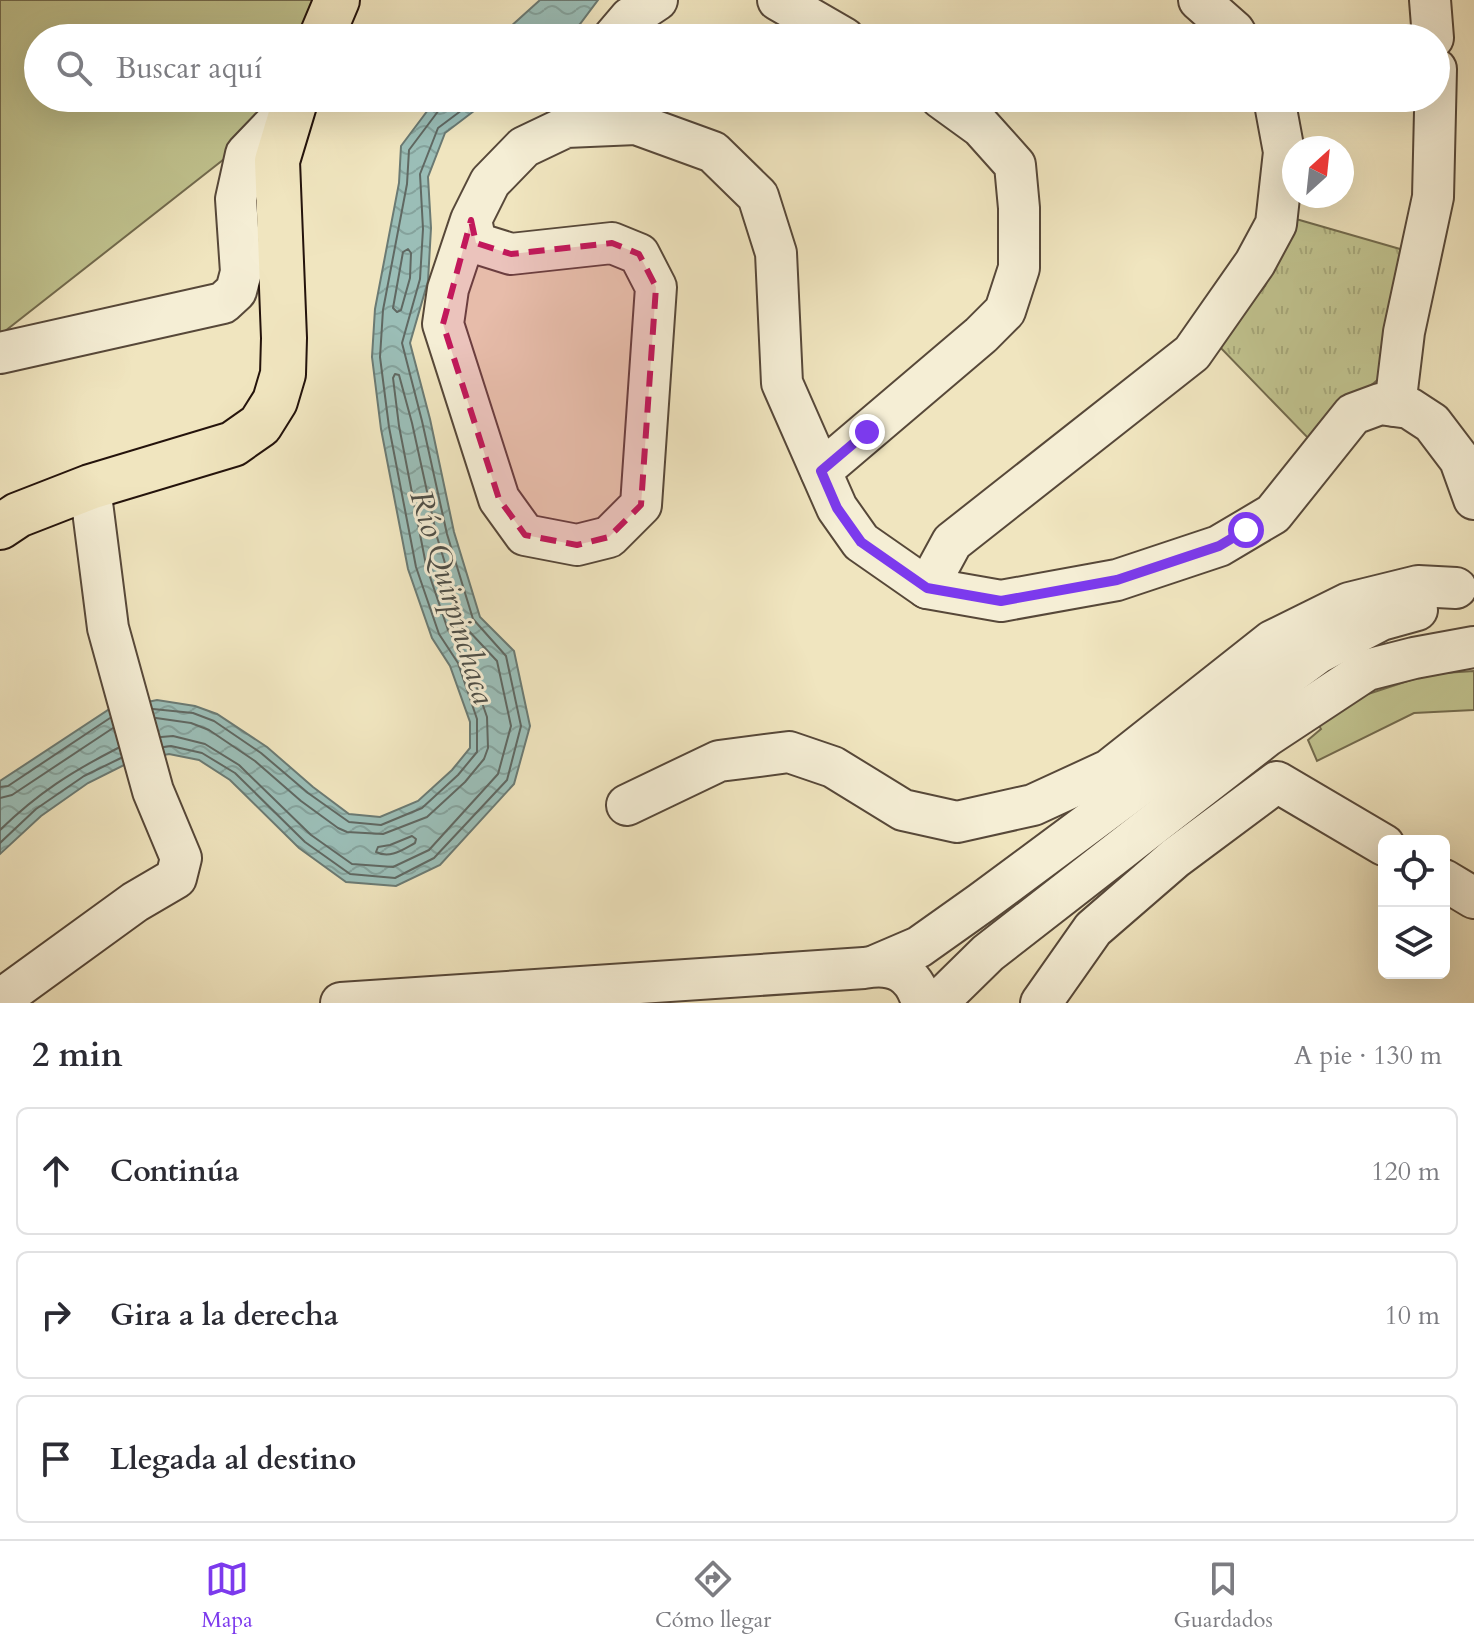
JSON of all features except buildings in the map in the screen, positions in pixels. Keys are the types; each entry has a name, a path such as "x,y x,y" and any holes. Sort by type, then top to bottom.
{"highway":[{"path":"327,24 337,0"},
{"path":"0,527 18,515 90,487 233,444 260,425 275,401 283,374 277,161 291,112"}],"street":[{"path":"625,24 657,0"},
{"path":"778,0 820,24"},
{"path":"1199,0 1226,24"},
{"path":"1430,0 1432,24"},
{"path":"0,353 223,303 236,291 241,272 236,199 246,154 284,112"},
{"path":"471,220 476,243 511,254 612,243 639,254 656,287 641,505 609,537 577,545 525,535 499,499 443,324 448,289 471,220 490,182 524,147 568,112 636,124 713,152 758,196 776,253 782,383 837,508 861,542 927,588 1001,601 1117,580 1219,546 1273,514 1353,414 1380,404 1409,408 1432,423 1460,460 1474,499"},
{"path":"821,471 1005,311 1019,268 1015,165 981,127 960,112"},
{"path":"927,588 952,542 1192,353 1255,263 1276,224 1284,152 1277,112"},
{"path":"1395,406 1404,332 1433,197 1435,112"},
{"path":"0,1000 135,902 176,878 181,858 153,791 108,628 90,487"},
{"path":"627,805 719,761 789,752 833,767 903,810 957,822 1033,805 1109,770 1272,641 1349,603 1418,586 1461,586"},
{"path":"1461,586 1452,614 1457,628 1474,646"},
{"path":"838,1003 844,986 852,976 919,947 1318,653 1381,620 1461,586"},
{"path":"937,1003 988,953 1267,736 1367,670 1474,646"},
{"path":"1041,1003 1093,929 1175,858 1277,782 1378,841"},
{"path":"1450,884 1474,898"},
{"path":"341,1003 870,967 890,967 902,971 919,991 922,1003"}],"highlighted area":[{"path":"471,220 476,243 511,254 612,243 639,254 656,287 641,505 609,537 577,545 525,535 499,499 443,324"}],"green space":[{"path":"0,0 359,0 344,24 24,24 24,112 284,112 0,335"},
{"path":"1296,219 1407,251 1381,377 1308,438 1216,343 1265,286"},
{"path":"1474,671 1474,710 1414,713 1317,761 1308,740 1321,729 1314,718 1362,696 1429,674"}],"water":[{"path":"540,0 598,0 580,24 513,24"},
{"name":"Río Quirpinchaca","path":"426,112 473,112 445,133 428,177 431,228 428,281 410,343 454,532 480,617 514,651 530,726 514,784 440,865 396,886 346,882 299,848 230,780 199,760 169,754 130,762 88,783 41,816 0,854 0,781 108,710 157,700 195,706 217,714 267,747 349,814 380,817 418,801 452,770 470,748 470,722 450,666 432,638 408,569 381,429 372,357 375,309 399,183 401,146"}],"route":[{"path":"867,432 821,471 837,508 861,542 927,588 1001,601 1117,580 1219,546 1246,530"}]}
